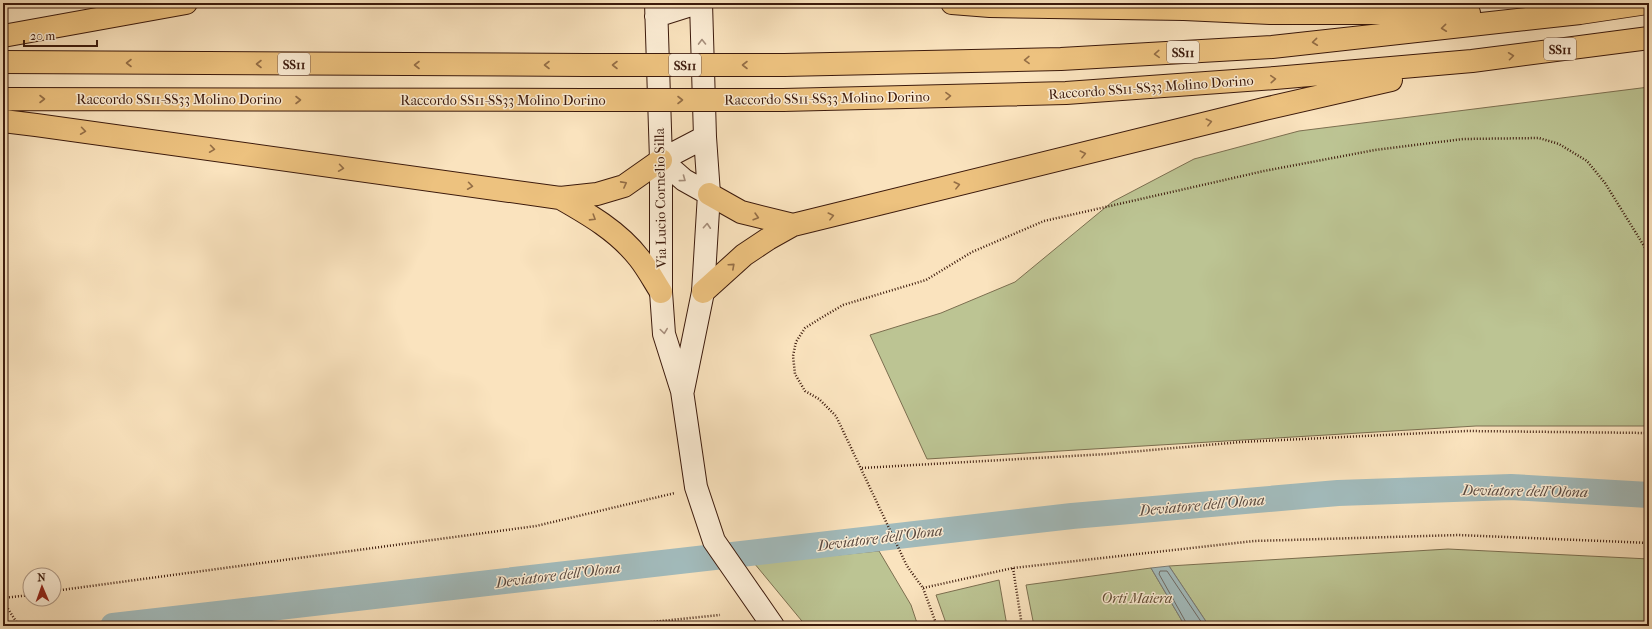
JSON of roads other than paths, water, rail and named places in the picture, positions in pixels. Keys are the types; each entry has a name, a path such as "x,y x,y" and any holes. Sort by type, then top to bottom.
{"highway":[{"path":"3,36 186,3"},
{"path":"952,3 990,6 1184,9 1270,13 1580,13"},
{"name":"SS11","path":"3,62 389,65 784,65 1061,59 1272,47 1580,13 1648,3"},
{"name":"Raccordo SS11-SS33 Molino Dorino","path":"3,99 783,100 1066,93 1275,78 1472,61 1649,38"},
{"path":"703,292 744,255 793,225 1264,109 1472,61"},
{"path":"3,121 560,198 597,194 624,186 661,160"},
{"path":"709,194 741,212 793,225"},
{"path":"560,198 597,219 625,243 639,258 661,292"}],"street":[{"path":"656,9 697,3"},
{"name":"Via Lucio Cornelio Silla","path":"682,391 703,292 709,194 705,137 702,3"},
{"name":"Via Lucio Cornelio Silla","path":"656,9 661,160 661,292 664,334 682,391 698,493 714,542 771,624"},
{"path":"705,137 661,160 684,180 709,194"}],"water":[{"path":"1169,566 1209,626 1185,626 1151,568"}],"waterway":[{"name":"Deviatore dell'Olona","path":"113,626 1072,516 1338,493 1511,487 1649,495"}],"park label":[{"name":"Orti Maiera","path":"1137,598"}]}
